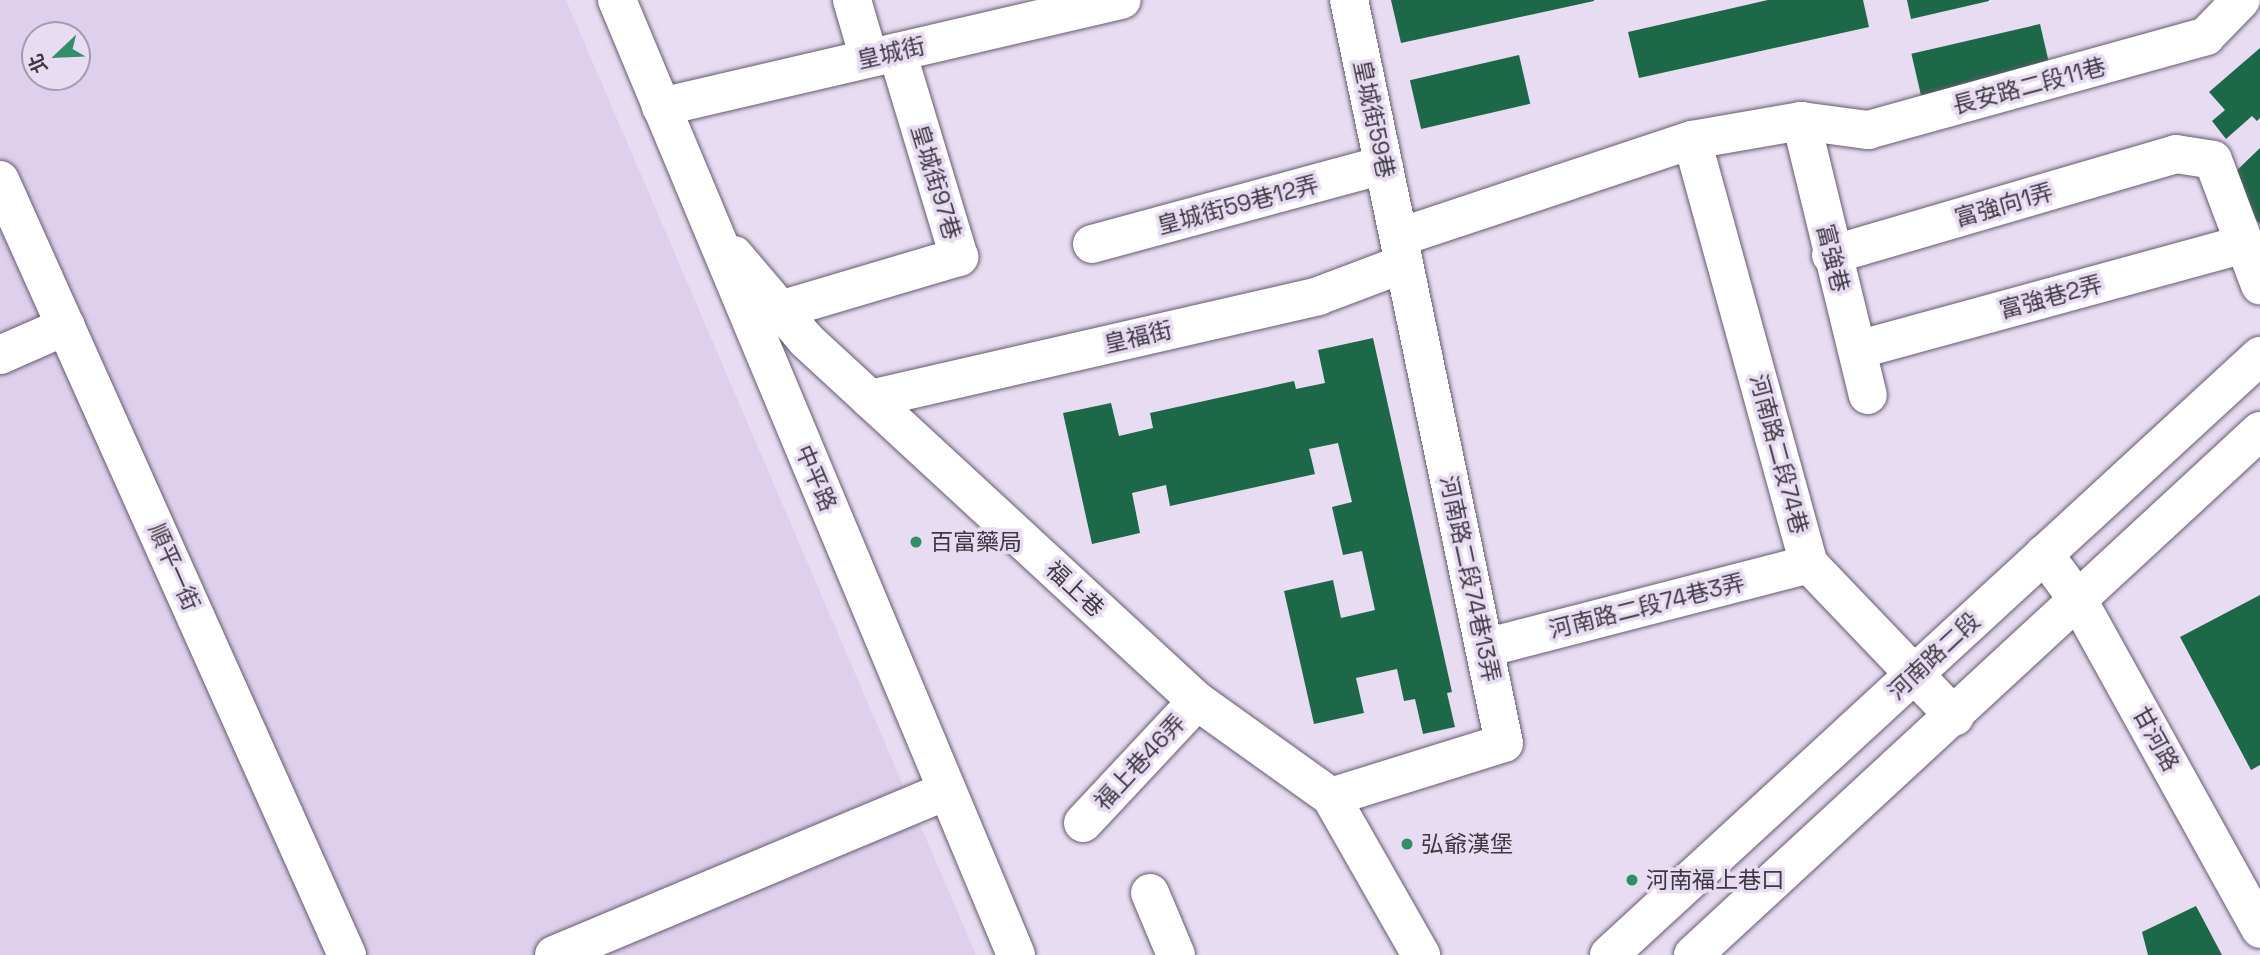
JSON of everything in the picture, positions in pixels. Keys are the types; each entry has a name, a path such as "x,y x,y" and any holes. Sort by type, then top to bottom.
{"street":[{"name":"中平路","path":"617,0 1016,955"},
{"path":"852,0 883,55"},
{"name":"皇城街","path":"661,107 883,55 987,15 1122,0"},
{"name":"皇城街59巷","path":"1349,0 1402,251"},
{"name":"長安路二段11巷","path":"1692,139 1801,121 1868,130 2206,36 2241,0"},
{"name":"皇城街97巷","path":"783,309 959,257 883,55"},
{"name":"富強巷","path":"1801,121 1868,395"},
{"name":"皇福街","path":"870,399 1318,296 1402,251 1692,139"},
{"name":"河南路二段74巷","path":"1692,139 1809,564 1917,672 1955,717"},
{"name":"富強向1弄","path":"1832,255 2176,154 2213,160 2245,244"},
{"name":"皇城街59巷12弄","path":"1092,244 1383,165"},
{"name":"順平一街","path":"0,180 347,955"},
{"name":"福上巷","path":"712,230 783,309 806,340 1197,701 1331,797 1421,955"},
{"path":"2245,244 2260,285"},
{"name":"富強巷2弄","path":"1857,350 2245,244"},
{"name":"河南路二段74巷13弄","path":"1331,797 1504,743 1402,251"},
{"path":"0,355 66,326"},
{"name":"河南路二段","path":"1609,955 2260,356"},
{"path":"1693,955 1955,717 2260,431"},
{"name":"甘河路","path":"2044,554 2078,600 2260,929"},
{"name":"河南路二段74巷3弄","path":"1485,648 1809,564"},
{"name":"福上巷46弄","path":"1083,823 1197,701"},
{"path":"554,955 946,791"},
{"path":"1150,893 1176,955"}],"shaded area":[{"path":"0,0 566,0 976,955 0,955"}],"building":[{"path":"1391,0 1594,0 1594,1 1401,43"},
{"path":"1768,0 1863,0 1869,27 1639,78 1628,32"},
{"path":"1907,0 1989,0 1989,1 1911,19"},
{"path":"2040,24 2051,70 1922,99 1911,54"},
{"path":"2260,48 2260,118 2257,121 2252,116 2226,139 2212,121 2225,110 2209,92"},
{"path":"1519,55 1530,104 1421,129 1410,80"},
{"path":"2260,148 2260,224 2237,199 2232,175"},
{"path":"1373,338 1452,692 1447,693 1455,727 1423,734 1415,699 1404,701 1397,669 1356,678 1364,713 1314,724 1284,591 1333,580 1341,618 1375,610 1362,551 1343,555 1332,507 1352,502 1338,443 1309,449 1315,474 1170,506 1166,485 1132,493 1140,533 1092,544 1063,413 1111,403 1119,436 1153,428 1150,413 1294,381 1296,389 1325,383 1318,350"},
{"path":"2260,595 2260,765 2251,770 2180,637"},
{"path":"2196,906 2222,955 2148,955 2142,932"}],"place":[{"name":"百富藥局","path":"916,542"},
{"name":"弘爺漢堡","path":"1407,844"},
{"name":"河南福上巷口","path":"1632,880"}]}
